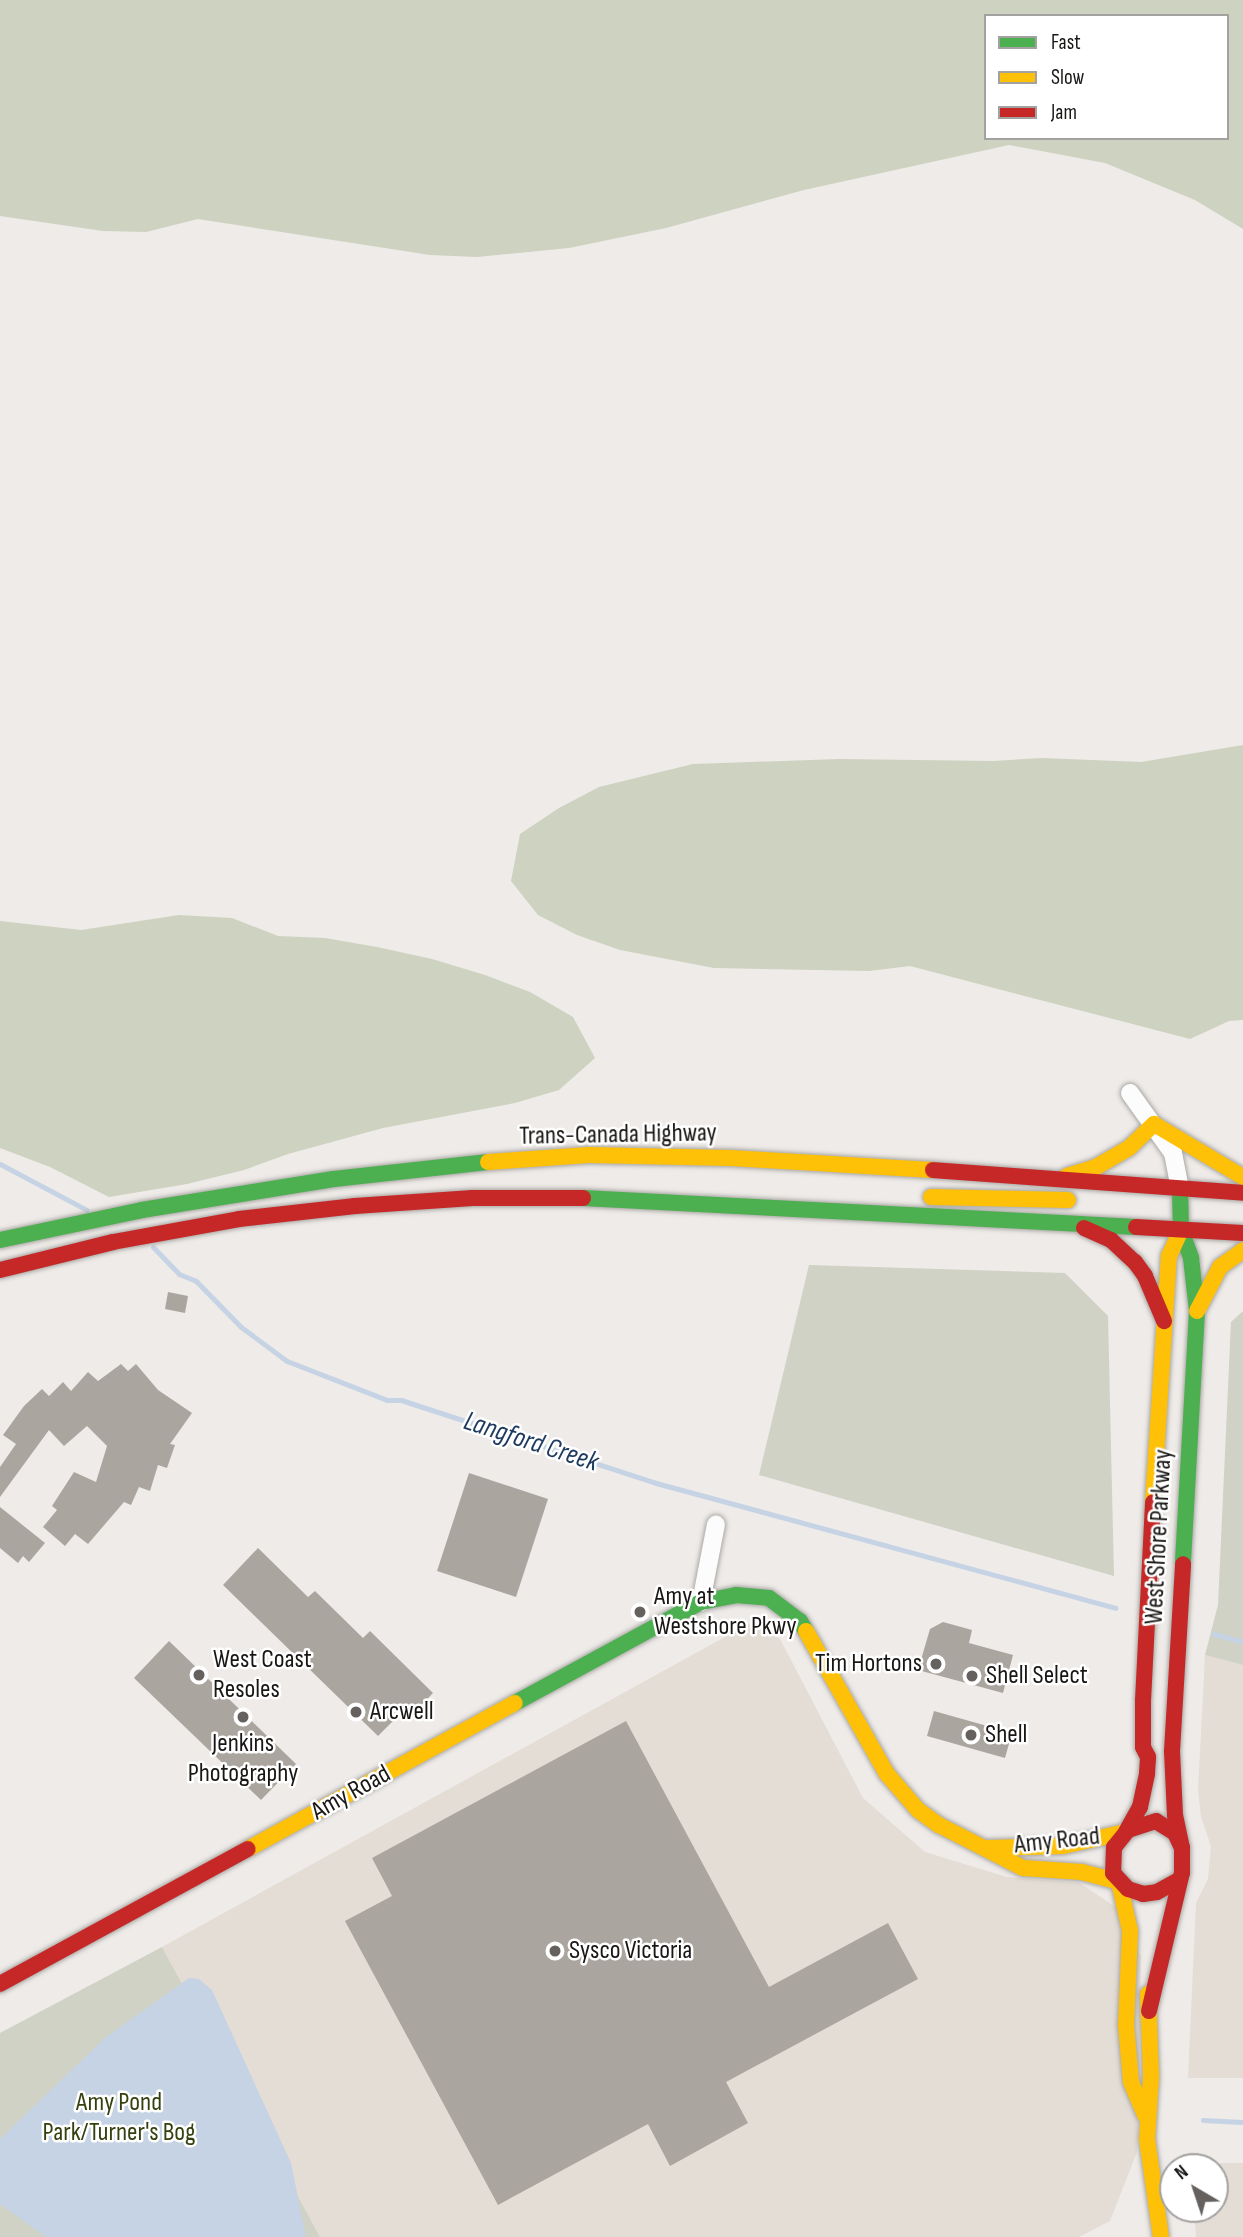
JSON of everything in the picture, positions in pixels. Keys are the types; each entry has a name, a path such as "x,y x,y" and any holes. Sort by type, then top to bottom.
{"main road":[{"path":"1059,1179 1096,1167 1129,1148 1154,1124 1243,1177"},
{"name":"Trans-Canada Highway","path":"0,1240 142,1210 321,1181 475,1163 589,1155 756,1159 1243,1193"},
{"path":"1123,1200 1158,1196 1180,1189"},
{"name":"West Shore Parkway","path":"1180,1189 1181,1230 1191,1258 1197,1311 1172,1751 1175,1815 1182,1848"},
{"path":"795,1208 829,1198 856,1195"},
{"path":"911,1196 1084,1200"},
{"path":"0,1270 113,1242 239,1219 355,1206 473,1198 565,1197 1243,1233"},
{"path":"1080,1226 1111,1240 1135,1262 1145,1276 1164,1321"},
{"name":"West Shore Parkway","path":"1126,1832 1145,1790 1148,1758 1143,1747 1147,1611 1164,1321 1169,1256 1181,1230"},
{"path":"0,1259 55,1248 113,1242"},
{"path":"1197,1311 1220,1267 1243,1251"},
{"name":"Amy Road","path":"0,1984 701,1602 755,1595 769,1598 789,1611 810,1634 870,1746 909,1803 939,1825 988,1847 1023,1868 1082,1872 1119,1882"},
{"path":"1103,1837 1128,1802 1137,1759 1143,1747"},
{"path":"1146,2119 1131,2082 1126,2025 1130,1931 1119,1882 1112,1868 1112,1855 1126,1832 1149,1822 1161,1823 1175,1833 1182,1848 1184,1863 1149,2011"},
{"name":"Amy Road","path":"988,1847 1062,1846 1126,1832"},
{"path":"1119,1882 1135,1892 1162,1891 1180,1879"},
{"path":"1161,2237 1153,2198 1146,2119 1151,2077 1148,1979 1162,1891"}],"street":[{"path":"1130,1093 1173,1153 1180,1189"},
{"path":"701,1602 716,1524"}],"shaded area":[{"path":"752,1622 780,1639 863,1798 925,1852 1007,1877 1080,1883 1117,1908 1141,1956 1137,2152 1110,2221 1079,2237 320,2237 162,1947"},
{"path":"1205,1655 1243,1665 1243,2078 1188,2078 1196,1903 1208,1879 1211,1846 1201,1817 1198,1789"},
{"path":"1229,2163 1243,2163 1243,2237 1196,2237 1195,2223 1229,2223"}],"green space":[{"path":"0,0 1243,0 1243,229 1195,200 1105,163 1009,145 804,190 666,228 569,248 477,257 430,255 198,219 146,232 103,231 0,216"},
{"path":"1243,745 1243,1020 1229,1021 1190,1039 910,966 869,971 714,968 620,950 577,935 538,915 511,881 520,834 559,808 599,787 693,764 839,759 993,761 1042,758 1141,762"},
{"path":"179,915 232,918 278,936 325,938 377,947 432,959 485,975 530,992 573,1017 595,1058 559,1090 515,1103 383,1128 288,1154 244,1170 187,1184 109,1197 50,1167 0,1148 0,921 81,930"},
{"path":"809,1265 1065,1273 1108,1316 1114,1576 759,1475"},
{"path":"1243,1311 1243,1665 1205,1655 1218,1605 1231,1322"},
{"name":"Amy Pond Park/Turner's Bog","path":"162,1947 320,2237 0,2237 0,2033"}],"water":[{"name":"Amy Pond Park/Turner's Bog","path":"189,1978 199,1979 212,1990 291,2163 306,2237 46,2237 0,2204 0,2139 106,2037"}],"building":[{"path":"168,1292 188,1296 185,1313 165,1309"},
{"path":"121,1364 128,1371 136,1364 158,1390 192,1413 170,1444 175,1445 167,1468 158,1465 150,1491 139,1487 131,1505 124,1502 88,1544 75,1534 65,1546 43,1527 57,1510 52,1506 74,1472 96,1482 107,1446 87,1426 64,1446 49,1430 0,1497 0,1467 16,1444 3,1435 24,1406 42,1389 49,1396 63,1382 71,1391 88,1372 98,1381"},
{"path":"469,1473 548,1499 516,1597 437,1571"},
{"path":"0,1507 45,1543 29,1562 23,1556 18,1563 0,1548"},
{"path":"258,1548 308,1597 315,1591 363,1638 370,1631 433,1693 410,1717 404,1710 378,1736 223,1585"},
{"path":"943,1622 972,1630 969,1643 1013,1655 1003,1693 918,1670 930,1629"},
{"path":"169,1641 296,1764 261,1800 134,1678"},
{"path":"934,1711 1012,1733 1005,1758 927,1736"},
{"name":"Sysco Victoria","path":"626,1721 769,1987 888,1923 918,1979 726,2082 748,2123 670,2166 648,2124 498,2205 345,1921 392,1896 372,1858"}],"waterway":[{"name":"Langford Creek","path":"0,1164 87,1210"},
{"name":"Langford Creek","path":"153,1247 179,1274 196,1281 241,1327 287,1361 387,1400 401,1400 656,1483 1115,1608"},
{"name":"Langford Creek","path":"1214,1634 1243,1642"},
{"path":"1203,2120 1243,2122"}],"traffic: fast":[{"path":"0,1240 142,1210 334,1179 488,1162"},
{"path":"1180,1189 1181,1230 1191,1258 1197,1311 1183,1564"},
{"path":"583,1198 1136,1227"},
{"path":"515,1703 701,1602 736,1595 769,1598 800,1621 806,1631"}],"traffic: slow":[{"path":"1067,1176 1096,1167 1129,1148 1154,1124 1243,1177"},
{"path":"488,1162 589,1155 730,1158 933,1170"},
{"path":"931,1197 1068,1200"},
{"path":"1153,1502 1169,1256 1181,1230"},
{"path":"1197,1311 1220,1267 1243,1250"},
{"path":"806,1631 887,1774 918,1810 939,1825 1023,1868 1082,1872 1119,1882"},
{"path":"248,1849 515,1703"},
{"path":"988,1848 1063,1846 1126,1832"},
{"path":"1119,1882 1130,1931 1126,2025 1131,2082 1145,2115"},
{"path":"1148,1994 1151,2077 1147,2139 1161,2237"}],"traffic: jam":[{"path":"933,1170 1243,1193"},
{"path":"0,1270 113,1242 239,1219 355,1206 473,1198 583,1198"},
{"path":"1136,1227 1243,1233"},
{"path":"1084,1228 1111,1240 1135,1262 1145,1276 1164,1321"},
{"path":"1126,1832 1140,1807 1147,1773 1148,1757 1143,1747 1143,1701 1153,1502"},
{"path":"1182,1848 1175,1815 1172,1751 1183,1564"},
{"path":"1149,2011 1182,1873 1182,1848 1175,1833 1156,1821 1128,1830 1114,1847 1113,1873 1128,1889 1143,1894 1157,1892 1180,1879"},
{"path":"0,1984 248,1849"}],"place":[{"name":"Amy at Westshore Pkwy","path":"640,1612"},
{"name":"Tim Hortons","path":"936,1664"},
{"name":"West Coast Resoles","path":"199,1675"},
{"name":"Shell Select","path":"972,1676"},
{"name":"Arcwell","path":"356,1712"},
{"name":"Jenkins Photography","path":"243,1717"},
{"name":"Shell","path":"971,1735"},
{"name":"Sysco Victoria","path":"555,1951"}]}
